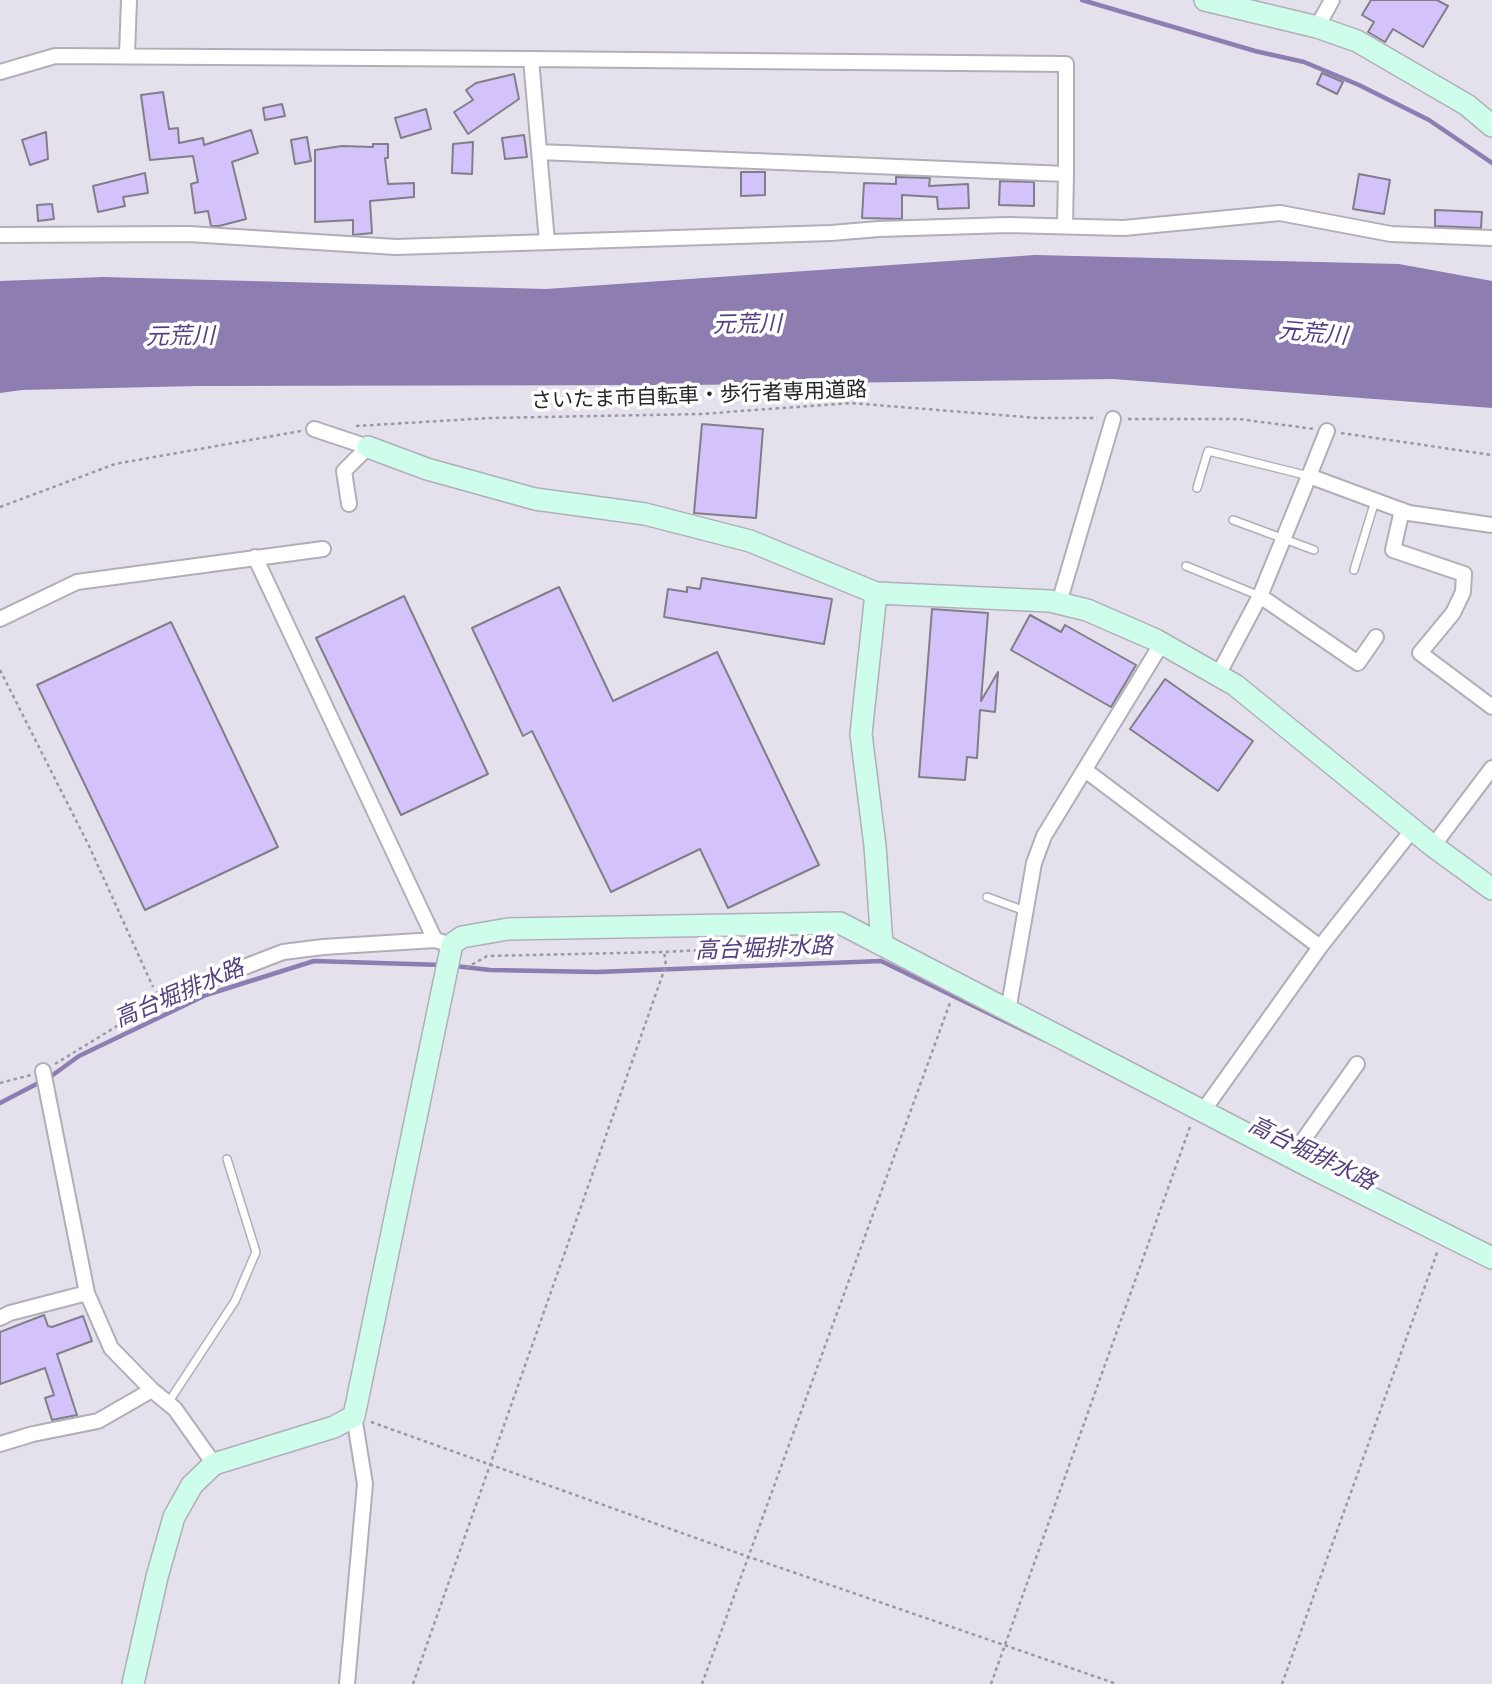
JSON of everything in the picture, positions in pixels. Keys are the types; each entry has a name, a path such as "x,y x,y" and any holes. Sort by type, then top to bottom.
{"street":[{"path":"127,55 128,0"},
{"path":"1205,0 1317,27 1357,41 1466,105 1492,126"},
{"path":"1317,27 1332,0"},
{"path":"0,72 55,56 127,55 1066,64 1065,226"},
{"path":"531,59 547,242"},
{"path":"539,152 1066,174"},
{"path":"0,235 189,234 396,247 995,225 1124,228 1280,213 1391,234 1492,238"},
{"path":"1059,603 1113,419"},
{"path":"314,429 427,469 535,499 645,514 750,541 876,593 1050,600 1087,610 1162,643 1235,685 1433,846 1492,889"},
{"path":"1218,675 1260,596 1327,431"},
{"path":"349,504 344,471 368,447"},
{"path":"1309,475 1402,510 1492,525"},
{"path":"1402,510 1393,550 1464,574 1463,592 1453,613 1420,653 1492,707"},
{"path":"0,619 76,582 323,549"},
{"path":"255,557 446,945 355,1416 365,1484 347,1684"},
{"path":"876,593 861,734 875,846 882,945"},
{"path":"1260,596 1358,663 1376,637"},
{"path":"1008,1011 1034,863 1044,836 1162,643"},
{"path":"1433,846 1492,768"},
{"path":"1084,770 1320,947"},
{"path":"1200,1109 1320,947 1413,829"},
{"path":"159,1000 283,952 323,947 446,945 462,937 508,929 840,923 1492,1258"},
{"path":"1292,1156 1356,1064"},
{"path":"43,1071 87,1293 111,1348 152,1390 175,1409 214,1464"},
{"path":"0,1318 87,1293"},
{"path":"0,1444 33,1434 98,1421 152,1390"},
{"path":"133,1684 157,1577 174,1517 192,1485 214,1464 334,1427 355,1416"}],"lane":[{"path":"1197,488 1208,451 1309,475"},
{"path":"1354,570 1375,500"},
{"path":"1233,520 1314,550"},
{"path":"1186,566 1260,596"},
{"path":"987,897 1026,911"},
{"path":"167,1403 235,1301 256,1252 227,1159"}],"path":[{"name":"さいたま市自転車・歩行者専用道路","path":"354,426 490,418 701,414 851,403 1037,418 1239,419 1492,455"},
{"path":"0,507 116,464 314,429"},
{"path":"0,670 89,846 159,1000 43,1071 0,1083"},
{"path":"446,945 467,969 487,956 664,952 835,943"},
{"path":"413,1684 666,965 664,952"},
{"path":"702,1684 957,984"},
{"path":"991,1684 1200,1109"},
{"path":"1282,1684 1444,1234"},
{"path":"355,1416 749,1558 1116,1684"}],"water":[{"name":"元荒川","path":"1035,255 1399,264 1492,281 1492,408 1113,379 690,385 198,386 22,390 0,393 0,281 103,277 546,289"}],"building":[{"path":"1371,0 1437,0 1448,6 1423,47 1393,29 1385,42 1368,32 1374,22 1362,15"},
{"path":"1322,73 1343,82 1337,94 1317,84"},
{"path":"514,74 519,99 468,134 454,112 473,100 466,90 476,83"},
{"path":"163,92 169,129 178,128 179,143 203,138 204,145 251,130 258,153 232,162 246,219 211,226 208,211 195,213 191,184 198,182 193,156 150,160 141,95"},
{"path":"282,104 285,116 265,120 263,108"},
{"path":"426,109 431,129 401,138 395,118"},
{"path":"46,132 48,159 30,165 22,140"},
{"path":"524,135 527,157 505,159 502,138"},
{"path":"307,137 311,161 295,164 291,140"},
{"path":"473,142 472,174 452,173 453,144"},
{"path":"373,144 388,144 388,158 385,158 388,184 414,183 414,197 370,201 372,233 353,235 353,220 315,222 315,150 342,146 373,147"},
{"path":"741,172 765,172 765,195 741,196"},
{"path":"145,173 148,193 123,197 125,206 98,212 93,186"},
{"path":"1359,174 1390,180 1384,214 1353,209"},
{"path":"896,177 930,178 929,186 968,184 969,208 938,209 937,197 902,195 902,219 862,218 864,183 896,184"},
{"path":"1000,181 1034,182 1034,206 999,205"},
{"path":"52,204 54,219 38,221 37,205"},
{"path":"1435,210 1482,212 1481,228 1435,226"},
{"path":"702,424 763,429 756,518 694,513"},
{"path":"702,578 832,599 824,644 664,617 668,589 687,592 687,587 700,589"},
{"path":"559,587 613,701 717,652 819,865 728,908 700,849 611,892 532,731 523,736 472,628"},
{"path":"404,596 488,774 401,815 316,638"},
{"path":"932,609 988,613 981,701 998,672 995,712 980,710 977,758 967,757 965,780 919,777"},
{"path":"1030,615 1061,632 1065,625 1136,665 1111,707 1011,650"},
{"path":"171,622 278,847 145,910 37,685"},
{"path":"1165,679 1253,741 1218,791 1130,729"},
{"path":"44,1315 48,1326 52,1327 83,1316 92,1341 57,1354 77,1415 52,1420 45,1398 54,1395 45,1368 0,1384 0,1332"}],"waterway":[{"path":"1082,0 1255,51 1304,62 1359,85 1429,120 1492,163"},
{"name":"高台堀排水路","path":"0,1103 50,1077 79,1056 206,995 314,961 443,965"},
{"name":"高台堀排水路","path":"455,966 490,970 597,972 881,961 1044,1040"}]}
